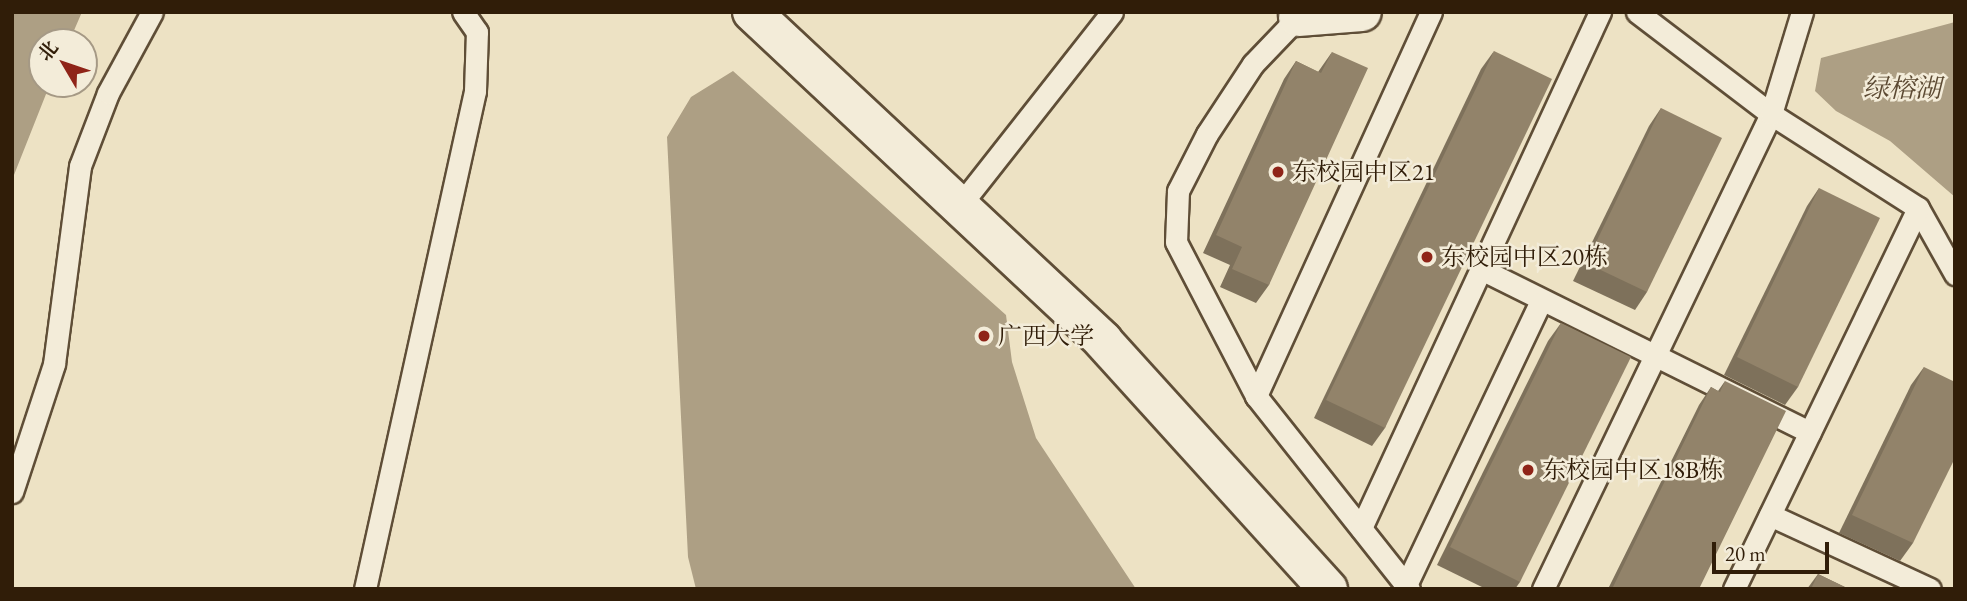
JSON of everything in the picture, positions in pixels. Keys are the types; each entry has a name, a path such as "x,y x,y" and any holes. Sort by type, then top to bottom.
{"street":[{"path":"752,12 961,204 1103,341 1328,589"},
{"path":"1298,17 1362,12"}],"lane":[{"path":"12,492 54,364 80,166 108,93 152,12"},
{"path":"365,589 475,91 477,32 463,12"},
{"path":"961,204 1112,12"},
{"path":"1256,397 1432,12"},
{"path":"1361,528 1600,12"},
{"path":"1637,12 1771,114 1918,208 1955,274"},
{"path":"1543,589 1771,114 1802,12"},
{"path":"1298,17 1253,64 1178,191 1175,242 1256,397 1407,587 1540,303"},
{"path":"1734,589 1918,208"},
{"path":"1481,269 1540,303 1653,359 1810,432"},
{"path":"1770,515 1930,589"}],"water":[{"path":"12,12 82,12 75,28 28,28 28,98 44,98 12,180"},
{"name":"绿榕湖","path":"1955,22 1955,197 1890,141 1836,111 1815,91 1821,58"},
{"path":"733,71 1006,315 1012,362 1036,438 1136,589 696,589 688,557 667,137 691,97"}],"building":[{"name":"东校园中区20栋","path":"1494,51 1552,79 1385,428 1326,400"},
{"name":"东校园中区21","path":"1332,52 1368,68 1269,285 1232,269 1242,247 1216,235 1296,61 1321,73"},
{"path":"1661,108 1722,138 1647,292 1586,263"},
{"path":"1819,188 1880,218 1798,387 1737,357"},
{"name":"东校园中区18B栋","path":"1561,323 1631,357 1520,582 1450,547"},
{"path":"1924,367 1955,382 1955,458 1913,543 1852,515"},
{"path":"1725,381 1786,411 1699,589 1612,589 1711,387 1720,392"},
{"path":"1818,574 1849,589 1811,589"}],"place":[{"name":"东校园中区21","path":"1278,172"},
{"name":"东校园中区20栋","path":"1427,257"},
{"name":"广西大学","path":"984,336"},
{"name":"东校园中区18B栋","path":"1528,470"}]}
